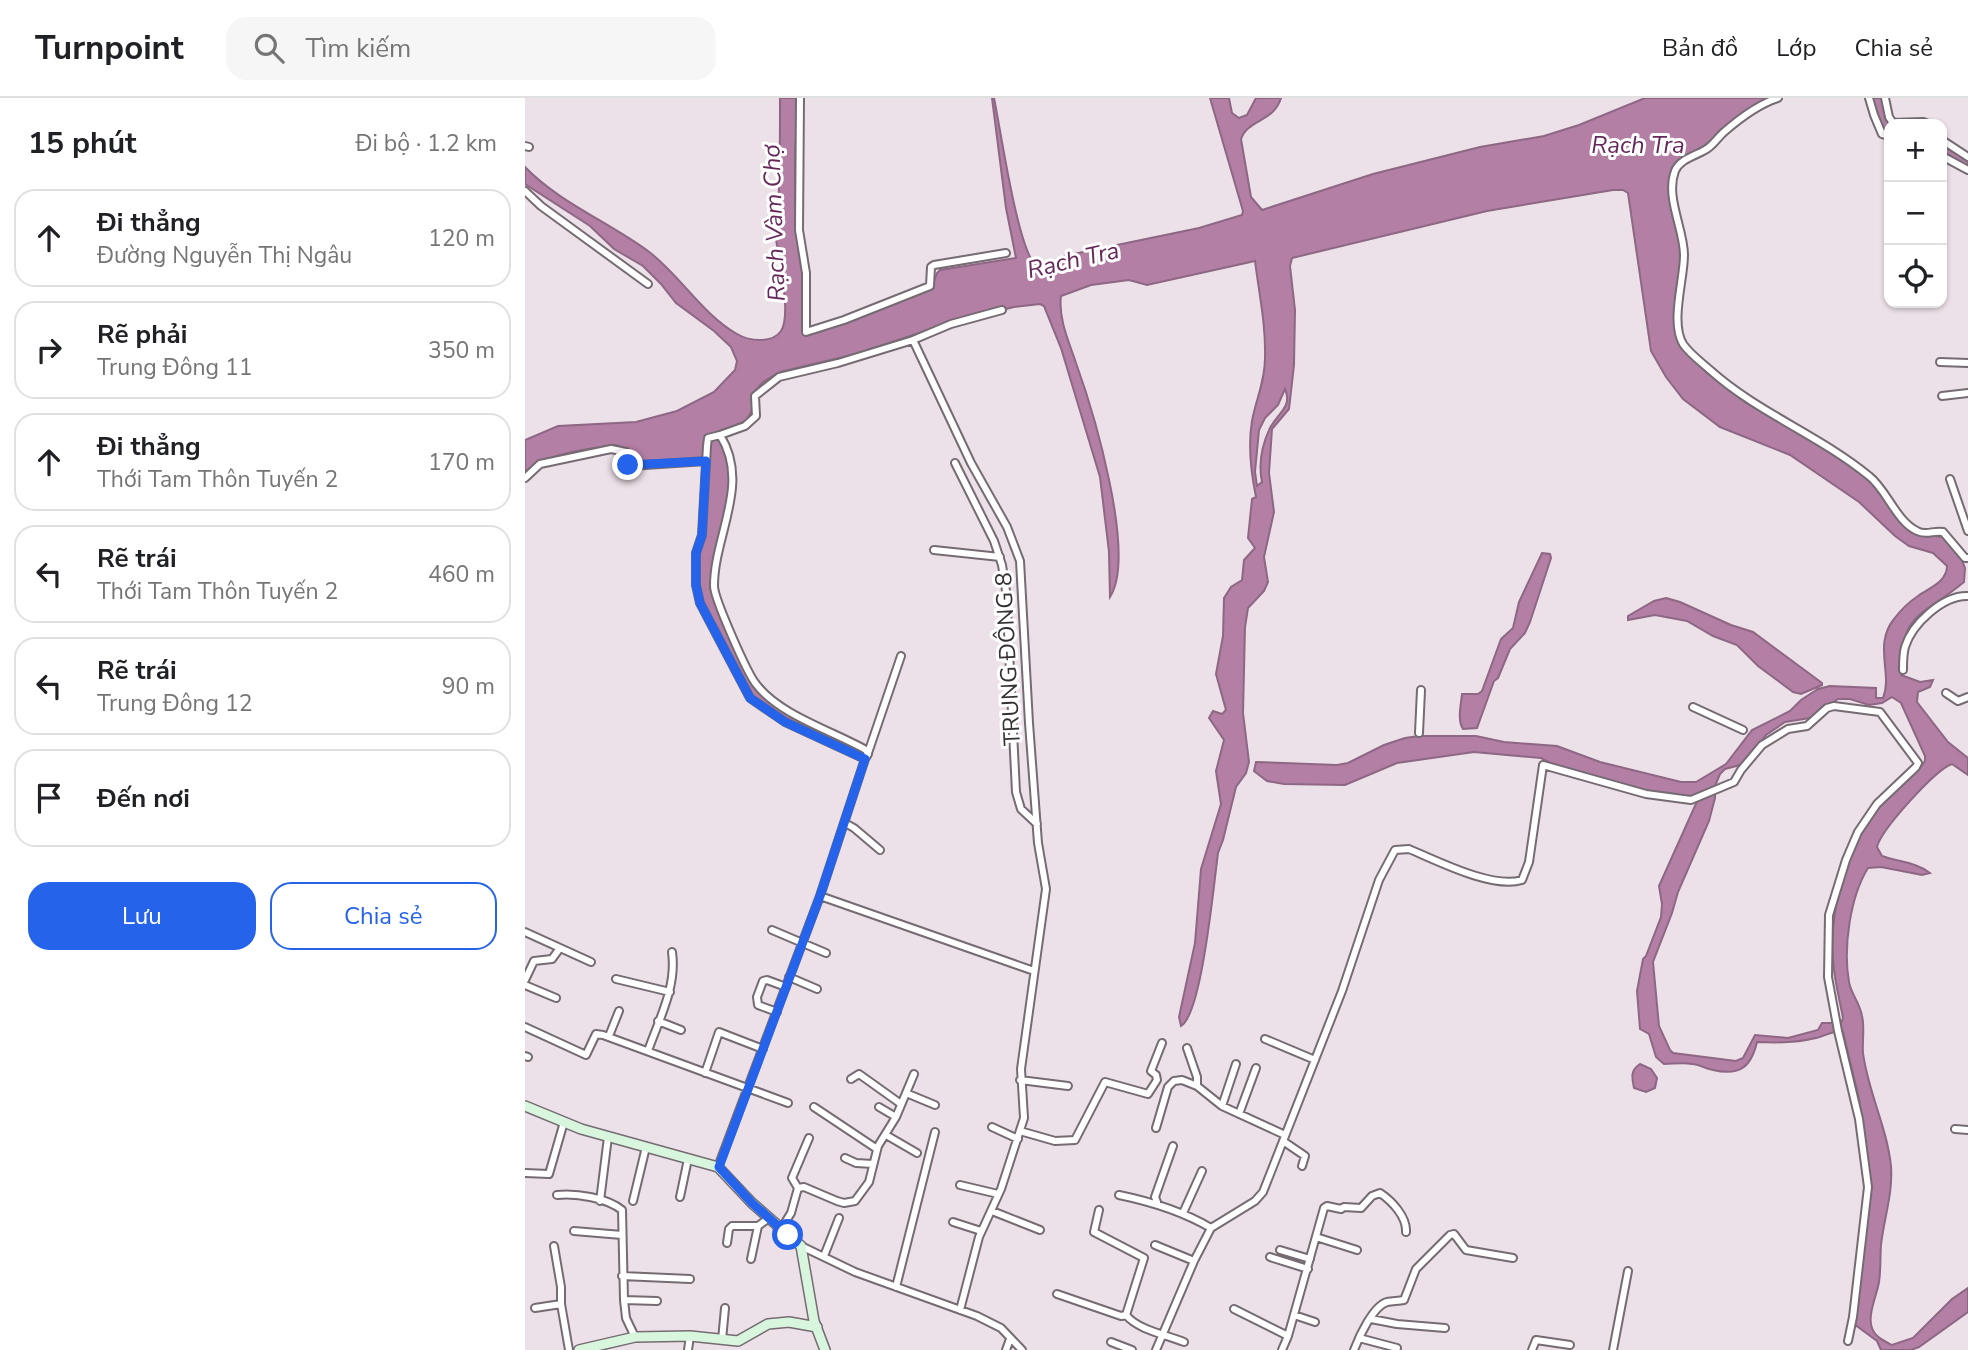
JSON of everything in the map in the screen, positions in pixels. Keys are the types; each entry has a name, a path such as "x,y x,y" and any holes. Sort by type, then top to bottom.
{"main road":[{"path":"525,1106 608,1137 719,1167 801,1246 809,1298 825,1350"},
{"path":"579,1350 635,1337 742,1339 768,1324 789,1322 817,1327"}],"street":[{"path":"800,98 799,230 806,273 806,332 930,286 931,267 935,265 1006,253"},
{"path":"1777,98 1762,104 1725,131 1706,150 1679,164 1675,171 1673,188 1684,257 1678,320 1680,337 1688,351 1723,382 1771,415 1826,444 1872,478 1916,531 1927,534 1940,531 1968,558"},
{"path":"1869,98 1878,126 1884,135"},
{"path":"1885,98 1891,119"},
{"path":"1947,143 1968,157"},
{"path":"1947,159 1968,170"},
{"path":"525,191 541,206 648,284"},
{"path":"866,756 785,722 750,698 700,603 695,560 702,535 708,438 745,426 756,416 755,396 779,377 838,363 913,340 951,324 1002,310"},
{"name":"TRUNG ĐÔNG 8","path":"913,340 971,463 1007,527 1020,561 1038,843 1045,889 1020,1080 1024,1118 992,1212 981,1231 960,1310"},
{"path":"1940,362 1968,363"},
{"path":"1942,396 1968,393"},
{"path":"720,435 729,453 733,470 731,498 714,569 713,590 729,629 756,684 784,709 866,750 866,756"},
{"path":"525,478 540,464 611,449 626,452 630,466 706,461"},
{"path":"955,463 1000,557 1006,591 1016,792 1021,809 1037,824"},
{"path":"1950,478 1968,531"},
{"path":"934,550 1000,557"},
{"path":"1903,670 1905,647 1922,620 1954,597 1968,596"},
{"path":"719,1167 820,896 901,656"},
{"path":"1419,733 1421,690"},
{"path":"1946,694 1958,701 1968,697"},
{"path":"1693,706 1743,730"},
{"path":"1156,1350 1211,1228 1255,1201 1263,1192 1342,991 1379,880 1395,850 1409,849 1495,881 1513,883 1522,880 1529,862 1543,765 1552,765 1646,794 1691,800 1734,782 1762,745 1788,729 1807,726 1827,708 1834,706 1880,712 1918,763 1877,804 1858,832 1829,915 1828,977 1837,1031 1859,1119 1868,1187 1848,1341"},
{"path":"845,823 880,850"},
{"path":"820,896 1034,971"},
{"path":"772,930 826,953"},
{"path":"525,932 591,962"},
{"path":"556,998 525,982 534,961 552,960 559,947"},
{"path":"647,1051 670,992 674,964 672,952"},
{"path":"789,977 817,989"},
{"path":"616,979 670,992"},
{"path":"777,1012 758,1005 757,997 763,981 786,987"},
{"path":"609,1037 618,1011"},
{"path":"658,1021 681,1030"},
{"path":"525,1027 586,1055 596,1034 609,1037 788,1103"},
{"path":"705,1073 719,1032 763,1049"},
{"path":"1265,1039 1315,1060"},
{"path":"1020,1131 1055,1141 1075,1140 1105,1082 1149,1094 1157,1078 1151,1071 1162,1043"},
{"path":"1187,1048 1197,1077 1196,1086"},
{"path":"1222,1106 1237,1065"},
{"path":"1239,1114 1256,1068"},
{"path":"851,1079 859,1074 901,1104"},
{"path":"798,1188 804,1187 844,1203 855,1201 869,1182 877,1149 896,1117 913,1074"},
{"path":"1020,1080 1068,1086"},
{"path":"1156,1128 1168,1087 1174,1081 1182,1080 1196,1086 1222,1106 1284,1138 1305,1156 1302,1166"},
{"path":"906,1093 935,1105"},
{"path":"814,1107 877,1149"},
{"path":"880,1107 896,1117"},
{"path":"525,1174 549,1174 564,1122"},
{"path":"992,1127 1018,1139"},
{"path":"1955,1129 1968,1130"},
{"path":"896,1287 935,1132"},
{"path":"886,1135 917,1153"},
{"path":"600,1201 608,1137"},
{"path":"782,1229 798,1188 792,1178 809,1138"},
{"path":"1157,1202 1156,1197 1173,1146"},
{"path":"633,1201 646,1147"},
{"path":"680,1197 688,1158"},
{"path":"845,1158 856,1163 873,1164"},
{"path":"1183,1213 1202,1171"},
{"path":"960,1185 998,1194"},
{"path":"1282,1350 1324,1208 1361,1208 1372,1196 1380,1193 1400,1212 1406,1224 1406,1232"},
{"path":"557,1195 572,1194 622,1210 624,1300 626,1318 635,1337"},
{"path":"1119,1195 1157,1202 1211,1228"},
{"path":"1099,1210 1094,1232 1144,1258 1126,1315 1129,1320 1184,1342"},
{"path":"992,1212 1040,1230"},
{"path":"727,1243 729,1228 732,1226 758,1226 769,1218"},
{"path":"824,1256 839,1218"},
{"path":"953,1222 981,1231"},
{"path":"751,1259 758,1226"},
{"path":"574,1231 622,1235"},
{"path":"1354,1350 1371,1319 1385,1302 1404,1300 1416,1269 1452,1234 1466,1250 1513,1258"},
{"path":"1316,1237 1356,1250"},
{"path":"1155,1245 1194,1261"},
{"path":"554,1246 569,1350"},
{"path":"801,1246 855,1272 960,1310 1001,1328 1022,1350"},
{"path":"1280,1250 1310,1259"},
{"path":"1270,1257 1308,1269"},
{"path":"1613,1350 1627,1271"},
{"path":"622,1276 690,1279"},
{"path":"1057,1294 1121,1316 1126,1315"},
{"path":"624,1300 657,1301"},
{"path":"535,1307 561,1304"},
{"path":"722,1340 725,1308"},
{"path":"1234,1309 1288,1336"},
{"path":"1294,1315 1315,1322"},
{"path":"1371,1319 1445,1328"},
{"path":"1532,1350 1537,1330"},
{"path":"688,1350 690,1336"},
{"path":"1359,1338 1397,1348"},
{"path":"1006,1350 1010,1339"},
{"path":"1536,1340 1570,1345"},
{"path":"1111,1342 1132,1350"}],"water":[{"name":"Rạch Tra","path":"780,98 798,98 795,223 803,275 802,332 806,334 933,284 940,270 1016,258 1006,208 992,98 1023,237 1029,255 1036,265 1044,268 1064,256 1199,228 1242,215 1210,98 1229,98 1232,113 1239,118 1247,115 1256,98 1281,98 1273,112 1244,132 1241,139 1251,197 1262,210 1373,174 1480,147 1544,136 1645,98 1768,98 1722,129 1710,142 1679,161 1672,169 1670,186 1682,250 1676,325 1691,357 1707,373 1745,402 1829,451 1873,482 1902,521 1930,535 1947,538 1959,553 1965,568 1964,582 1925,610 1910,627 1902,654 1901,675 1920,682 1933,680 1930,687 1918,692 1917,702 1948,742 1968,758 1968,775 1952,764 1944,769 1922,788 1881,839 1877,847 1882,856 1913,864 1930,873 1922,875 1881,867 1868,868 1852,908 1847,969 1863,1021 1865,1067 1886,1137 1891,1166 1890,1196 1881,1245 1880,1277 1871,1311 1873,1331 1892,1345 1913,1338 1952,1299 1968,1288 1968,1312 1911,1350 1881,1350 1877,1341 1854,1324 1871,1190 1859,1099 1843,1032 1794,1042 1757,1042 1751,1058 1743,1068 1722,1072 1689,1063 1664,1064 1656,1057 1649,1034 1640,1029 1637,991 1643,959 1661,917 1659,886 1698,794 1693,797 1646,792 1558,767 1541,758 1474,752 1397,763 1345,785 1284,784 1267,781 1254,771 1256,762 1337,765 1348,763 1405,738 1476,736 1504,742 1557,746 1600,762 1681,782 1696,782 1726,764 1752,730 1790,711 1818,689 1830,686 1876,688 1876,698 1883,698 1886,679 1884,649 1888,629 1908,604 1941,580 1947,566 1933,553 1909,546 1859,502 1790,455 1720,427 1683,399 1651,351 1628,193 1613,190 1487,211 1292,258 1290,266 1295,310 1294,365 1289,409 1272,429 1269,473 1274,512 1264,557 1268,582 1264,591 1248,608 1245,627 1243,713 1249,762 1246,773 1236,787 1218,853 1201,974 1195,998 1181,1026 1179,1017 1195,943 1201,869 1221,804 1216,771 1224,740 1209,718 1213,711 1222,714 1226,710 1216,674 1223,636 1224,598 1231,587 1242,580 1244,560 1255,548 1248,538 1252,499 1256,497 1250,440 1264,375 1265,346 1255,261 1147,285 1129,280 1091,285 1061,296 1060,304 1067,338 1101,447 1116,517 1117,577 1110,597 1109,552 1100,477 1061,348 1044,306 1040,304 1014,307 946,324 856,354 780,372 763,382 753,393 754,407 746,421 707,436 702,458 632,463 629,462 627,449 616,445 556,456 525,472 525,440 558,426 636,422 677,411 714,392 735,370 737,361 731,347 676,303 643,266 614,249 590,226 525,184 525,167 553,191 648,251 724,326 748,338 766,340 781,331 785,317 784,287 774,217 779,191","holes":["1285,389 1286,406 1270,428 1265,441 1261,454 1262,482 1257,486 1255,472 1259,430 1265,418 1278,405","1892,697 1901,703 1925,761 1876,811 1855,847 1840,887 1832,949 1843,1018 1841,1023 1822,1023 1818,1030 1788,1038 1755,1035 1743,1058 1736,1061 1673,1053 1659,1026 1653,962 1678,892 1709,821 1715,786 1720,774 1725,769 1747,760 1766,735 1785,722 1810,718 1838,699 1850,699 1869,705 1882,703"]},
{"path":"1872,98 1883,98 1891,119 1884,119 1884,130 1879,123"},
{"path":"1947,146 1968,158 1968,167 1947,156"},
{"path":"719,438 729,462 729,498 711,571 711,585 727,629 767,698 864,751 863,755 786,722 751,695 701,600 698,568 705,538 708,447 710,439"},
{"path":"1542,553 1550,554 1551,558 1530,622 1525,633 1510,649 1498,678 1494,681 1477,728 1463,729 1460,717 1462,694 1478,694 1482,691 1501,639 1513,628 1519,602"},
{"path":"1666,598 1753,632 1822,685 1801,694 1793,692 1758,666 1737,645 1713,636 1687,621 1655,615 1628,620 1628,616 1654,601"},
{"path":"1640,1064 1651,1069 1657,1078 1655,1088 1646,1092 1634,1088 1633,1072"}],"route":[{"path":"628,465 706,461 702,535 695,567 697,594 750,698 785,722 865,759 820,896 719,1167 752,1203 788,1235"}],"water label":[{"name":"Rạch Vàm Chợ","path":"774,223"}]}
